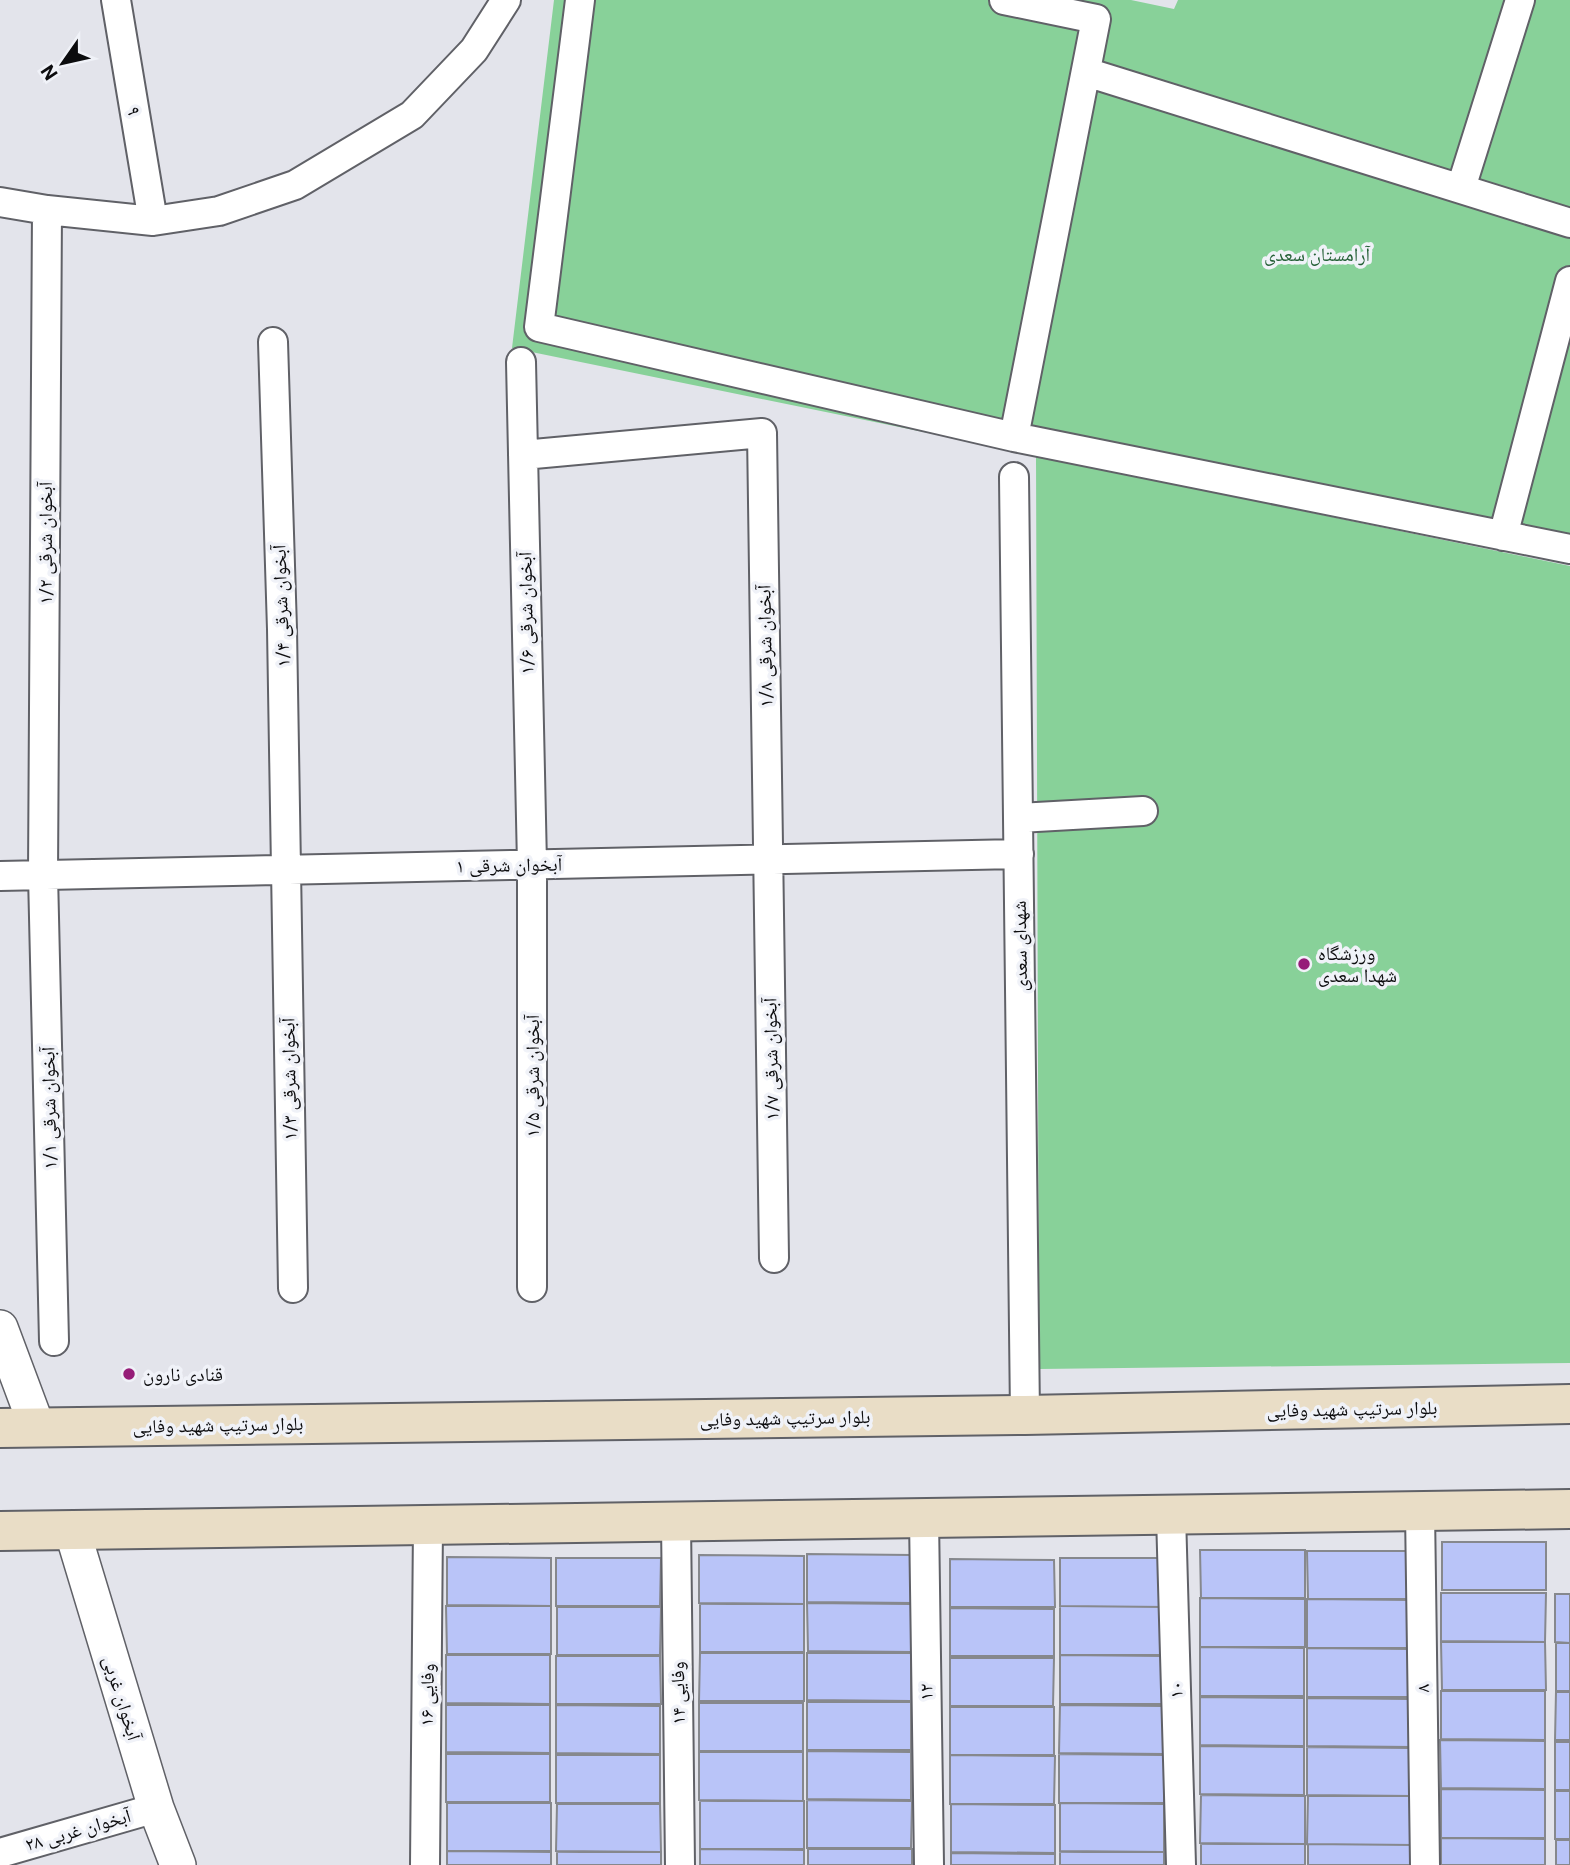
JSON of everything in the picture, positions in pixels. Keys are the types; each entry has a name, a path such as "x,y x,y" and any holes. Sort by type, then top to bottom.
{"main road":[{"name":"بلوار سرتیپ شهید وفایی","path":"0,1428 1025,1415 1570,1404"},
{"path":"0,1531 1570,1510"}],"street":[{"name":"۹","path":"116,0 153,221"},
{"path":"0,202 47,210 153,221 219,211 295,185 412,115 474,50 506,0"},
{"path":"580,0 539,327 1014,437 1570,549"},
{"path":"1004,0 1096,19 1014,437"},
{"path":"1461,188 1520,0"},
{"path":"1086,72 1570,223"},
{"name":"آبخوان شرقی ۱/۲","path":"43,875 47,210"},
{"path":"1503,536 1569,288"},
{"name":"آبخوان شرقی ۱/۴","path":"272,342 282,629 285,869"},
{"name":"آبخوان شرقی ۱/۶","path":"521,362 532,864"},
{"name":"آبخوان شرقی ۱/۸","path":"523,455 762,433 768,859"},
{"name":"شهدای سعدی","path":"1014,477 1025,1415"},
{"path":"1019,818 1143,811"},
{"name":"آبخوان شرقی ۱","path":"0,876 1019,854"},
{"name":"آبخوان شرقی ۱/۷","path":"768,859 774,1258"},
{"name":"آبخوان شرقی ۱/۵","path":"532,864 532,1287"},
{"name":"آبخوان شرقی ۱/۳","path":"285,869 293,1288"},
{"name":"آبخوان شرقی ۱/۱","path":"43,875 54,1341"},
{"path":"0,1328 37,1427"},
{"name":"۸","path":"1420,1511 1426,1865"},
{"name":"۱۰","path":"1171,1515 1181,1865"},
{"name":"۱۲","path":"924,1518 929,1865"},
{"name":"وفایی ۱۴","path":"676,1522 680,1865"},
{"name":"وفایی ۱۶","path":"425,1865 428,1525"},
{"name":"آبخوان غربی","path":"72,1530 156,1808 178,1865"},
{"name":"آبخوان غربی ۲۸","path":"0,1853 156,1808"}],"green space":[{"name":"آرامستان سعدی","path":"554,0 1131,0 1174,9 1178,0 1570,0 1570,564 512,348"},
{"name":"ورزشگاه شهدا سعدی","path":"1036,456 1570,566 1570,1363 1039,1369"}],"building":[{"path":"1442,1542 1546,1542 1546,1590 1442,1590"},
{"path":"1200,1550 1305,1550 1305,1598 1201,1598"},
{"path":"1307,1551 1412,1551 1412,1599 1308,1599"},
{"path":"807,1554 912,1555 912,1603 807,1602"},
{"path":"699,1555 804,1556 804,1604 699,1603"},
{"path":"447,1557 551,1558 551,1606 447,1605"},
{"path":"556,1558 661,1558 660,1606 556,1606"},
{"path":"1060,1558 1164,1558 1164,1607 1060,1606"},
{"path":"950,1559 1054,1560 1055,1607 950,1607"},
{"path":"1441,1593 1546,1593 1545,1642 1441,1641"},
{"path":"1555,1594 1570,1594 1570,1643 1555,1642"},
{"path":"1200,1598 1305,1599 1305,1647 1200,1647"},
{"path":"1307,1599 1412,1600 1412,1648 1307,1648"},
{"path":"807,1603 911,1604 912,1652 808,1651"},
{"path":"700,1604 804,1604 804,1652 700,1652"},
{"path":"446,1606 551,1606 551,1654 447,1654"},
{"path":"1060,1606 1164,1607 1164,1655 1060,1655"},
{"path":"557,1607 661,1607 660,1655 557,1655"},
{"path":"950,1608 1054,1609 1054,1656 950,1656"},
{"path":"1441,1642 1545,1642 1546,1690 1442,1690"},
{"path":"1556,1643 1570,1643 1570,1691 1556,1691"},
{"path":"1200,1647 1304,1648 1304,1696 1200,1696"},
{"path":"1307,1648 1411,1649 1411,1697 1307,1697"},
{"path":"700,1653 804,1653 804,1701 699,1701"},
{"path":"807,1653 911,1653 911,1701 807,1700"},
{"path":"446,1655 550,1655 550,1704 446,1703"},
{"path":"1060,1655 1164,1656 1164,1704 1060,1704"},
{"path":"556,1656 660,1656 661,1704 556,1704"},
{"path":"950,1658 1054,1658 1053,1706 950,1706"},
{"path":"1441,1691 1545,1691 1545,1740 1441,1739"},
{"path":"1556,1692 1570,1692 1570,1740 1555,1740"},
{"path":"1200,1697 1304,1698 1304,1746 1200,1745"},
{"path":"1307,1698 1411,1699 1411,1747 1307,1746"},
{"path":"807,1702 911,1702 911,1750 807,1750"},
{"path":"699,1703 803,1703 803,1751 699,1751"},
{"path":"446,1705 550,1705 550,1753 446,1752"},
{"path":"556,1705 660,1706 660,1754 556,1753"},
{"path":"1060,1705 1164,1706 1164,1754 1059,1753"},
{"path":"950,1707 1054,1707 1054,1755 950,1755"},
{"path":"1440,1740 1545,1741 1545,1789 1441,1788"},
{"path":"1555,1742 1570,1742 1570,1790 1555,1790"},
{"path":"1200,1746 1304,1747 1304,1795 1200,1794"},
{"path":"1307,1747 1411,1748 1411,1796 1307,1795"},
{"path":"807,1751 911,1752 911,1800 807,1799"},
{"path":"699,1752 803,1752 803,1801 699,1800"},
{"path":"446,1754 550,1754 550,1802 446,1802"},
{"path":"1059,1754 1164,1755 1164,1803 1059,1803"},
{"path":"556,1755 660,1755 660,1803 556,1803"},
{"path":"950,1755 1055,1756 1054,1804 950,1804"},
{"path":"1441,1789 1545,1790 1545,1838 1441,1838"},
{"path":"1555,1791 1570,1791 1570,1839 1555,1839"},
{"path":"1201,1795 1305,1796 1305,1844 1200,1843"},
{"path":"1308,1796 1412,1796 1412,1845 1307,1844"},
{"path":"807,1800 912,1801 911,1848 807,1848"},
{"path":"700,1801 804,1801 804,1849 700,1849"},
{"path":"447,1803 551,1803 551,1851 447,1851"},
{"path":"1060,1803 1164,1804 1164,1852 1060,1851"},
{"path":"557,1804 660,1804 661,1852 556,1851"},
{"path":"951,1804 1055,1805 1055,1853 951,1852"},
{"path":"1441,1838 1545,1839 1545,1865 1441,1865"},
{"path":"1556,1840 1570,1840 1570,1865 1556,1865"},
{"path":"1201,1844 1305,1844 1305,1865 1201,1865"},
{"path":"1308,1844 1412,1845 1412,1865 1308,1865"},
{"path":"700,1849 804,1850 804,1865 700,1865"},
{"path":"808,1849 912,1849 912,1865 808,1865"},
{"path":"447,1851 551,1852 551,1865 447,1865"},
{"path":"557,1852 661,1852 661,1865 557,1865"},
{"path":"1060,1852 1164,1852 1164,1865 1060,1865"},
{"path":"951,1853 1055,1854 1055,1865 951,1865"}],"place":[{"name":"ورزشگاه شهدا سعدی","path":"1304,964"},
{"name":"قنادی نارون","path":"129,1374"}]}
